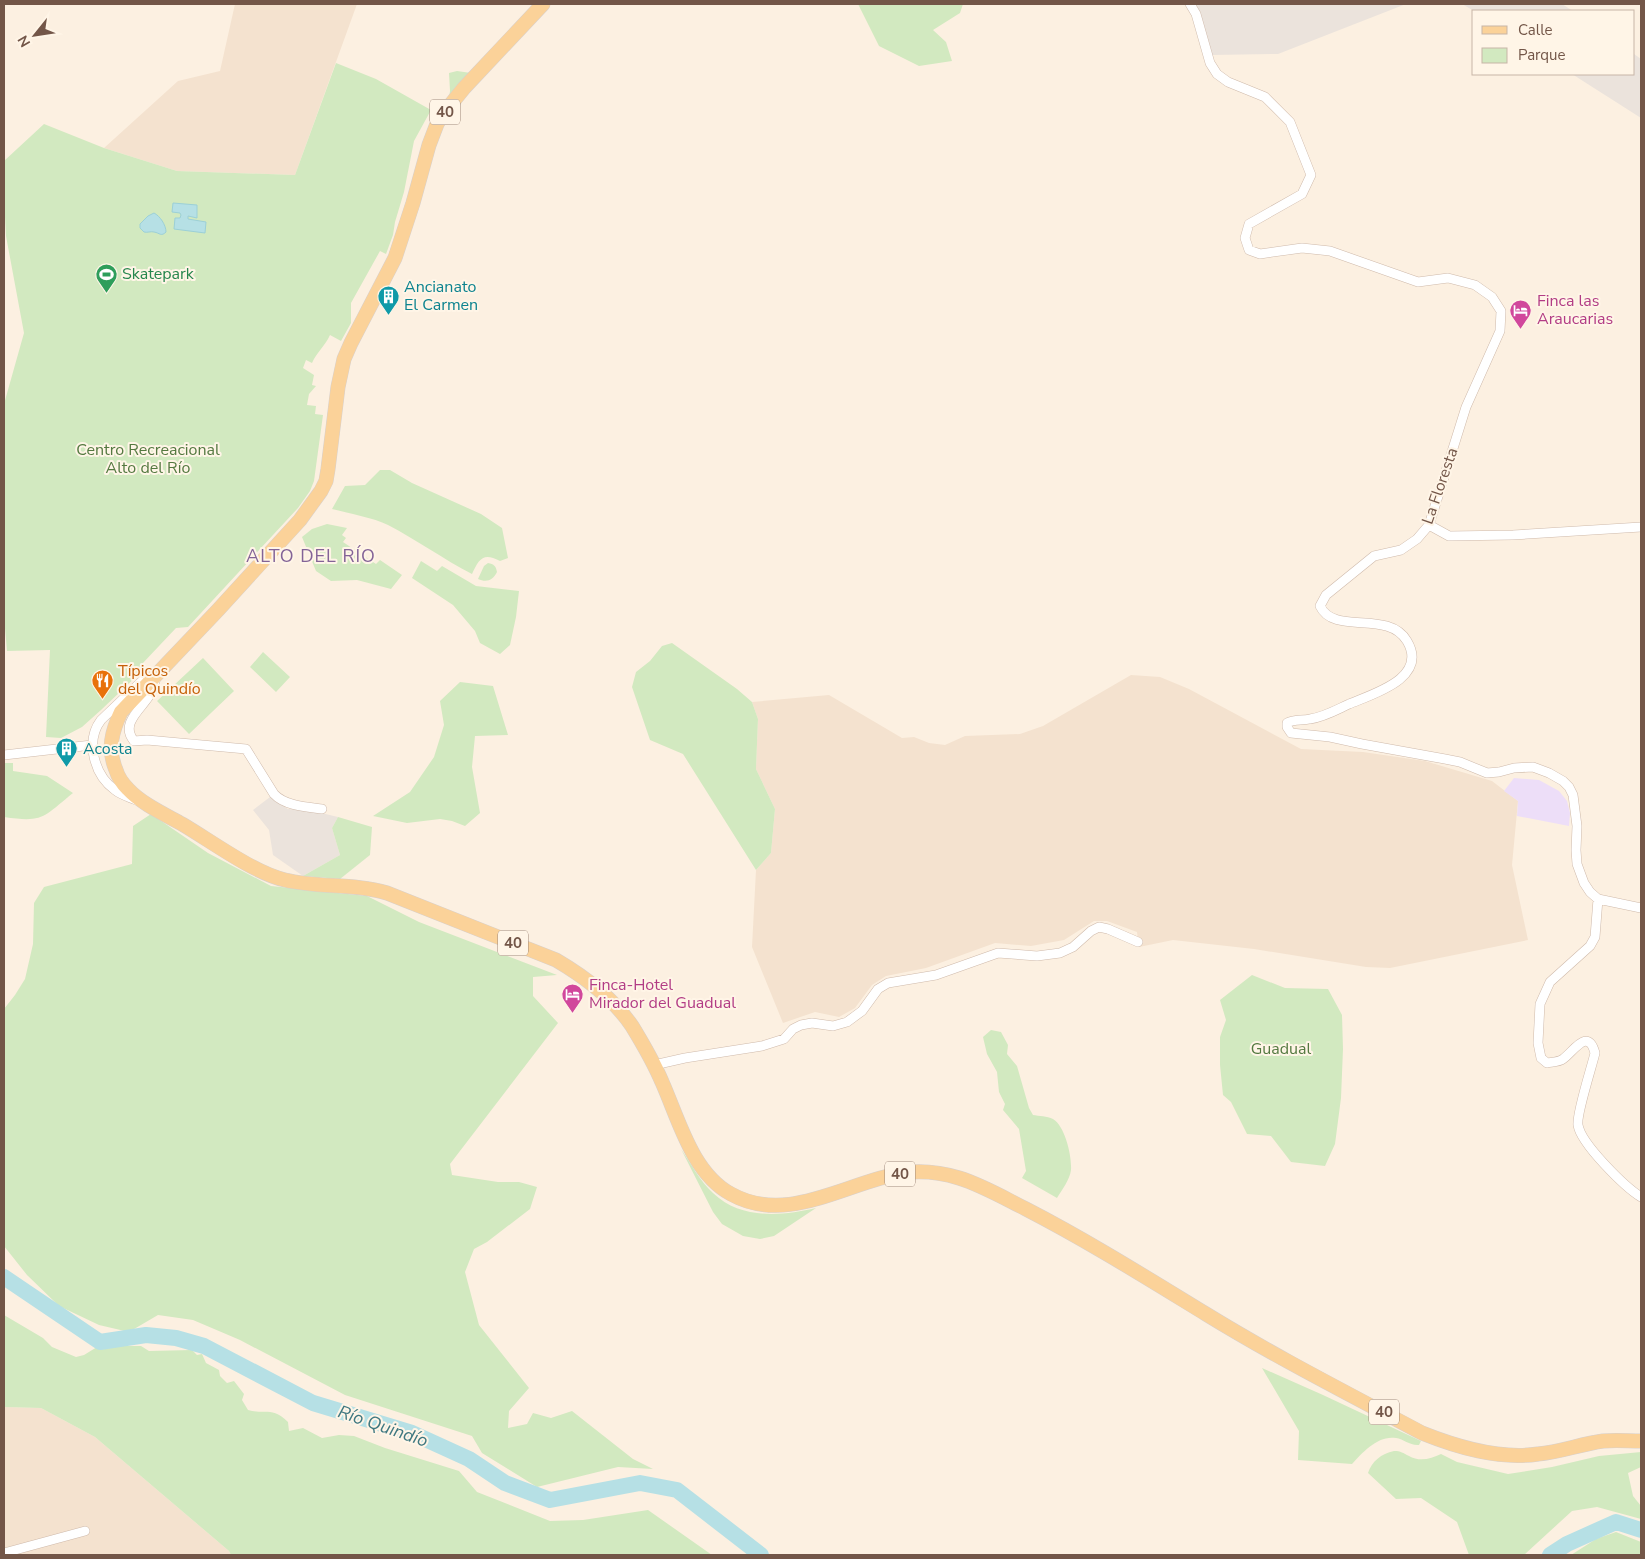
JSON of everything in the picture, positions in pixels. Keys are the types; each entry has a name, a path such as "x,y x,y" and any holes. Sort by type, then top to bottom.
{"main road":[{"name":"40","path":"544,4 464,88 443,114 435,129 394,258 344,359 338,387 328,469 321,491 300,520 121,712 111,739 112,759 121,780 128,789 152,806 259,870 284,880 303,884 371,888 387,893 556,960 578,973 596,987 631,1025 654,1064 702,1168 718,1186 745,1200 760,1204 787,1205 826,1196 894,1175 912,1172 944,1174 976,1184 1048,1220 1278,1355 1414,1429 1442,1441 1479,1451 1528,1455 1559,1451 1602,1441 1641,1441"}],"street":[{"name":"La Floresta","path":"1190,4 1196,14 1210,63 1217,74 1228,82 1265,97 1290,122 1311,175 1302,194 1249,224 1245,238 1249,250 1260,254 1302,248 1330,251 1418,282 1448,278 1476,285 1492,296 1500,311 1500,331 1466,407 1429,525 1417,539 1401,550 1374,556 1326,595 1320,606 1323,613 1332,619 1382,625 1402,634 1412,652 1412,661 1403,678 1394,684 1322,716 1309,720 1291,721 1287,723 1287,727 1291,733 1330,736 1362,744 1460,762 1490,774 1514,768 1533,767 1549,773 1569,787 1577,826 1577,864 1584,883 1598,899"},
{"path":"1429,525 1449,536 1513,535 1641,527"},
{"path":"152,806 116,791 107,783 96,765 92,745 95,727 206,622"},
{"path":"157,673 151,693 135,714 129,727 130,737 134,741 147,740 246,750 279,800 304,807 322,809"},
{"path":"4,755 92,745"},
{"path":"1641,908 1598,899 1595,937 1590,946 1550,982 1540,1004 1538,1043 1541,1058 1548,1063 1557,1062 1562,1059 1576,1045 1582,1042 1588,1042 1593,1045 1595,1053 1578,1124 1586,1142 1631,1191 1641,1197"},
{"path":"654,1064 762,1046 784,1040 793,1029 801,1025 812,1023 833,1026 847,1022 862,1011 878,989 888,983 936,976 998,953 1037,956 1060,953 1073,947 1092,930 1099,927 1138,942"},
{"path":"4,1553 84,1531"}],"shaded area":[{"path":"235,4 357,4 295,175 177,171 104,148 178,81 220,71"},
{"path":"1196,4 1406,4 1278,54 1212,55"},
{"path":"1462,4 1562,4 1571,10 1472,10"},
{"path":"1635,55 1641,59 1641,118 1574,75 1635,75"},
{"path":"1131,675 1160,677 1189,689 1301,749 1363,752 1425,761 1492,781 1518,801 1512,865 1528,940 1390,968 1366,967 1254,949 1173,940 1139,947 1137,932 1107,921 1094,921 1064,940 1031,946 995,943 926,968 886,976 872,985 855,1008 839,1017 815,1012 783,1023 752,947 756,870 771,853 775,809 756,769 758,719 752,702 829,695 902,738 914,737 929,743 945,745 965,736 1020,734 1043,726"},
{"path":"1514,778 1539,780 1559,791 1567,801 1570,813 1569,826 1517,816 1518,801 1504,791"},
{"path":"270,797 288,809 309,810 338,817 332,828 340,855 303,876 273,855 269,830 253,810"},
{"path":"4,1407 41,1408 95,1437 229,1551 231,1555 4,1555"}],"green space":[{"path":"858,4 963,4 960,13 933,30 946,42 952,61 919,66 879,46"},
{"name":"Centro Recreacional Alto del Río","path":"336,63 376,79 431,110 414,141 404,192 386,254 380,251 351,303 351,323 341,341 330,335 312,363 306,360 303,368 314,375 312,385 316,386 309,394 307,405 316,406 315,414 323,415 314,481 310,491 298,508 188,627 176,628 142,664 142,671 101,710 82,727 61,738 46,737 50,650 7,651 4,617 4,404 24,333 6,236 4,161 44,124 104,148 177,171 295,175"},
{"path":"457,71 471,73 449,98 449,73"},
{"path":"380,470 390,470 412,483 481,514 502,528 508,558 500,561 489,557 482,558 472,574 382,522 332,509 345,486 365,485"},
{"path":"327,524 347,528 342,535 346,538 343,542 376,564 380,560 402,575 391,589 357,580 331,581 316,571 302,537 312,529"},
{"path":"421,561 437,571 442,566 476,586 519,591 510,645 500,654 480,643 475,631 453,605 412,578"},
{"path":"488,563 495,567 497,572 492,579 487,581 478,579 484,566"},
{"path":"672,643 737,689 752,702 758,719 756,769 775,809 771,853 756,870 683,754 650,740 632,687 636,672 650,661 662,646"},
{"path":"263,652 290,677 276,692 250,667"},
{"path":"203,658 234,691 189,734 157,701"},
{"path":"460,682 493,686 508,735 475,736 472,767 480,813 465,826 440,819 407,823 373,816 410,792 434,757 444,725 440,701"},
{"path":"4,763 13,763 13,771 47,776 73,793 49,813 42,816 27,819 4,817"},
{"path":"151,814 208,853 271,886 367,896 419,922 557,975 533,977 533,996 558,1023 450,1164 452,1175 498,1182 519,1182 537,1187 530,1209 487,1242 474,1249 465,1272 479,1325 529,1388 509,1411 508,1428 527,1424 533,1413 551,1418 572,1411 633,1459 653,1469 618,1467 537,1487 482,1453 472,1436 345,1395 240,1340 193,1320 158,1315 129,1332 99,1325 59,1306 27,1275 4,1246 4,1009 25,979 33,944 34,903 44,887 132,864 133,826"},
{"path":"338,817 372,827 370,855 340,879 303,876 340,855 332,828"},
{"name":"Guadual","path":"1252,975 1285,988 1328,989 1342,1015 1341,1098 1335,1144 1325,1166 1291,1162 1271,1136 1247,1134 1231,1102 1223,1095 1220,1037 1226,1020 1220,1000"},
{"path":"991,1030 1001,1032 1008,1045 1007,1054 1017,1066 1029,1108 1033,1115 1053,1119 1064,1135 1069,1150 1071,1170 1057,1198 1022,1178 1026,1171 1019,1129 1003,1110 1005,1104 999,1092 997,1072 987,1054 983,1037"},
{"path":"681,1149 708,1188 724,1202 736,1208 762,1214 776,1214 816,1208 774,1236 760,1239 743,1236 722,1224 713,1212"},
{"path":"4,1315 43,1338 52,1347 76,1357 84,1355 97,1347 107,1349 113,1346 141,1346 149,1351 192,1350 197,1355 202,1354 206,1363 219,1370 220,1376 227,1383 234,1381 244,1394 242,1400 248,1410 278,1414 288,1422 289,1431 303,1428 322,1438 339,1435 354,1436 385,1448 459,1471 477,1492 550,1521 583,1520 648,1510 712,1555 231,1555 229,1551 95,1437 41,1408 4,1407"},
{"path":"1262,1368 1421,1441 1419,1445 1416,1445 1396,1438 1383,1439 1371,1445 1352,1464 1298,1460 1299,1431"},
{"path":"1394,1451 1421,1459 1441,1454 1457,1462 1508,1474 1552,1467 1599,1456 1641,1452 1641,1467 1628,1473 1633,1496 1641,1506 1641,1519 1597,1507 1572,1511 1524,1555 1469,1555 1457,1522 1421,1498 1396,1499 1368,1473 1378,1459"},
{"path":"1616,1532 1641,1542 1641,1555 1571,1555 1596,1539"}],"water":[{"path":"173,203 197,205 197,218 188,216 188,219 206,222 205,233 174,229 175,218 180,218 181,215 180,213 172,212"},
{"path":"154,213 165,226 166,232 163,234 144,232 140,228 140,224"}],"waterway":[{"name":"Río Quindío","path":"4,1277 100,1342 146,1335 176,1338 204,1346 313,1403 412,1433 469,1459 505,1483 550,1500 640,1483 677,1490 761,1555"},
{"name":"Río Quindío","path":"1550,1555 1567,1544 1616,1522 1641,1530"}],"place":[{"name":"Skatepark","path":"106,293"},
{"name":"Ancianato El Carmen","path":"388,315"},
{"name":"Finca las Araucarias","path":"1521,329"},
{"name":"Típicos del Quindío","path":"102,699"},
{"name":"Acosta","path":"67,768"},
{"name":"Finca-Hotel Mirador del Guadual","path":"573,1013"}],"district":[{"name":"ALTO DEL RÍO","path":"311,556"}]}
